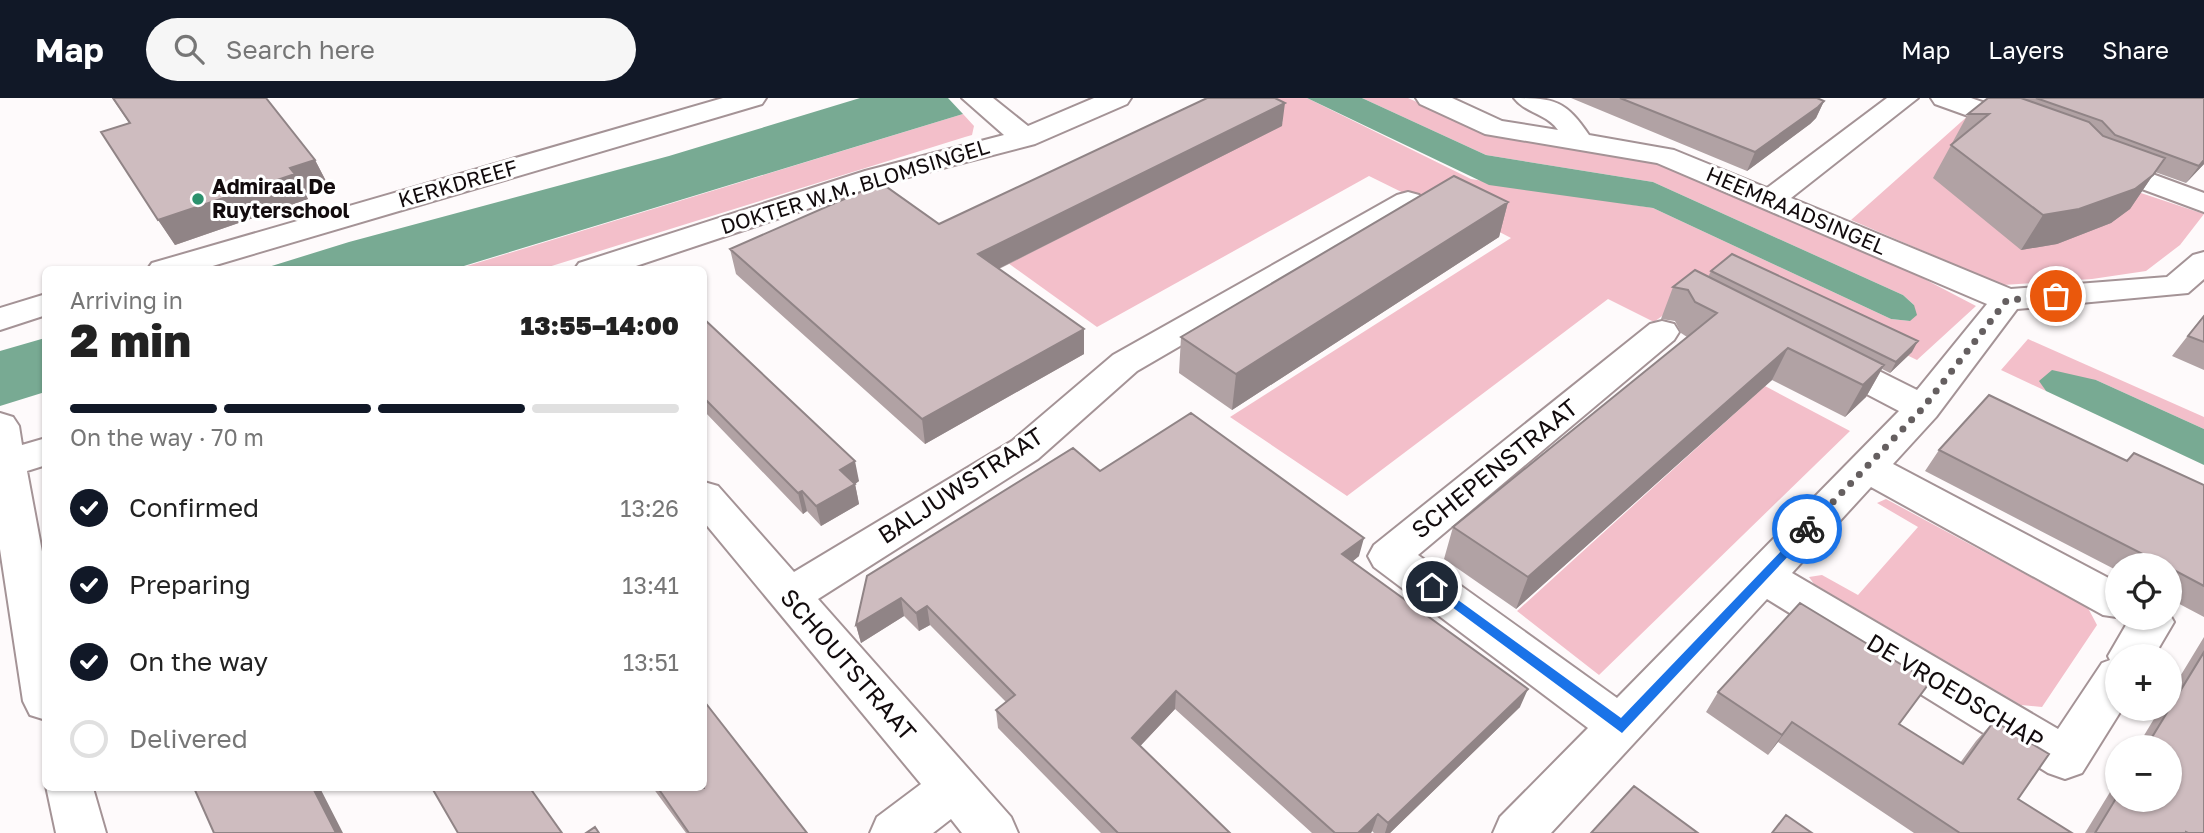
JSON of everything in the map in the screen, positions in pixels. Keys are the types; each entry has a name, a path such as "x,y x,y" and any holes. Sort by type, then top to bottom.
{"street":[{"path":"976,98 1025,138"},
{"name":"DOKTER W.M. BLOMSINGEL","path":"602,266 875,177 1025,138 1117,98"},
{"name":"HEEMRAADSINGEL","path":"1430,98 1494,128 1664,156 2007,300"},
{"path":"1528,98 1563,117 1579,141"},
{"path":"1770,200 1904,98"},
{"path":"1945,98 2042,133"},
{"name":"KERKDREEF","path":"177,266 739,100"},
{"path":"2080,147 2092,160 2204,203"},
{"name":"BALJUWSTRAAT","path":"788,596 1025,450 1125,363 1408,201"},
{"path":"1518,833 1622,727 1761,575 1923,408 2007,300 2195,281"},
{"path":"0,319 42,305"},
{"name":"SCHEPENSTRAAT","path":"1622,727 1389,556 1662,332"},
{"path":"1802,346 1923,408"},
{"path":"42,451 2,452 42,670"},
{"path":"1867,467 2105,596"},
{"name":"SCHOUTSTRAAT","path":"707,500 993,833"},
{"name":"DE VROEDSCHAP","path":"1761,575 2065,758 2105,696"},
{"path":"895,833 954,788"},
{"path":"70,791 81,833"}],"shaded area":[{"path":"860,98 948,98 963,114 464,266 272,266 349,242 669,156"},
{"path":"1239,98 1307,98 1471,179 1653,208 1891,319 1910,321 1914,305 1903,295 1653,182 1486,155 1362,98 1408,98 1468,125 1652,160 1909,271 1976,306 1917,360 1727,268 1654,322 1608,299 1347,496 1230,417 1511,238 1442,202 1432,207 1369,176 1097,327 1008,263 1283,122"},
{"path":"1307,98 1362,98 1486,155 1653,182 1903,295 1914,305 1917,315 1910,321 1891,319 1653,208 1489,185"},
{"path":"963,114 974,126 972,135 552,266 467,266"},
{"path":"1970,114 2132,190 2204,214 2180,245 2146,271 2092,279 2003,285 1851,220"},
{"path":"42,339 42,393 0,406 0,351"},
{"path":"2028,339 2204,417 2204,429 2096,380 2040,381 2046,391 2001,370"},
{"path":"2052,370 2096,380 2204,429 2204,465 2046,391 2039,381"},
{"path":"1765,386 1850,431 1599,675 1517,611"},
{"path":"1886,499 2088,608 2097,625 2042,707 2021,705 1814,584 1809,577 1822,575 1858,595 1918,527 1877,503"}],"building":[{"path":"113,98 266,98 315,160 290,168 295,174 158,220 101,132 130,123"},
{"path":"1207,98 1275,98 1285,103 978,254 1084,329 922,419 730,249 881,183 939,224"},
{"path":"1620,98 1817,98 1824,101 1755,152"},
{"path":"1988,98 2021,98 2089,122 2103,136 2165,158 2153,175 2135,189 2079,209 2043,215 1951,145 1989,114 1968,114"},
{"path":"2036,98 2204,98 2204,160 2199,166 2115,135 2102,121"},
{"path":"1454,176 1508,202 1236,374 1181,337"},
{"path":"1732,254 1918,341 1896,362 1711,271"},
{"path":"1695,270 1884,365 1863,385 1788,348 1528,577 1453,527 1717,313 1695,302 1688,290 1673,287"},
{"path":"2204,316 2204,342 2188,336"},
{"path":"707,322 855,461 840,470 855,484 816,506 802,491 798,493 707,401"},
{"path":"1989,395 2127,461 2134,453 2204,485 2204,586 2182,574 2182,553 2141,553 1939,450"},
{"path":"1191,413 1364,538 1342,554 1528,689 1388,823 1378,814 1358,833 1335,833 1176,691 1132,738 1230,833 1118,833 996,710 1015,695 927,606 916,613 901,598 856,625 867,576 1073,448 1100,471"},
{"path":"1800,603 1930,682 1899,724 1963,764 1994,721 2049,754 2018,799 2072,833 1960,833 1792,722 1782,735 1718,692"},
{"path":"2204,652 2204,833 2095,833 2108,812 2182,812 2182,735 2153,735 2162,721 2182,721 2182,688"},
{"path":"707,705 807,833 689,833 660,791 707,791"},
{"path":"1634,786 1698,833 1591,833"},
{"path":"195,791 315,791 336,833 214,833"},
{"path":"434,791 532,791 562,833 458,833"},
{"path":"1786,815 1812,833 1772,833"},
{"path":"595,827 599,833 586,833"}],"way so far":[{"path":"1807,529 1923,408 2007,300 2056,296"}],"place":[{"name":"Admiraal De Ruyterschool","path":"198,199"}],"route":[{"path":"1432,587 1622,727 1761,575 1807,529"}]}
